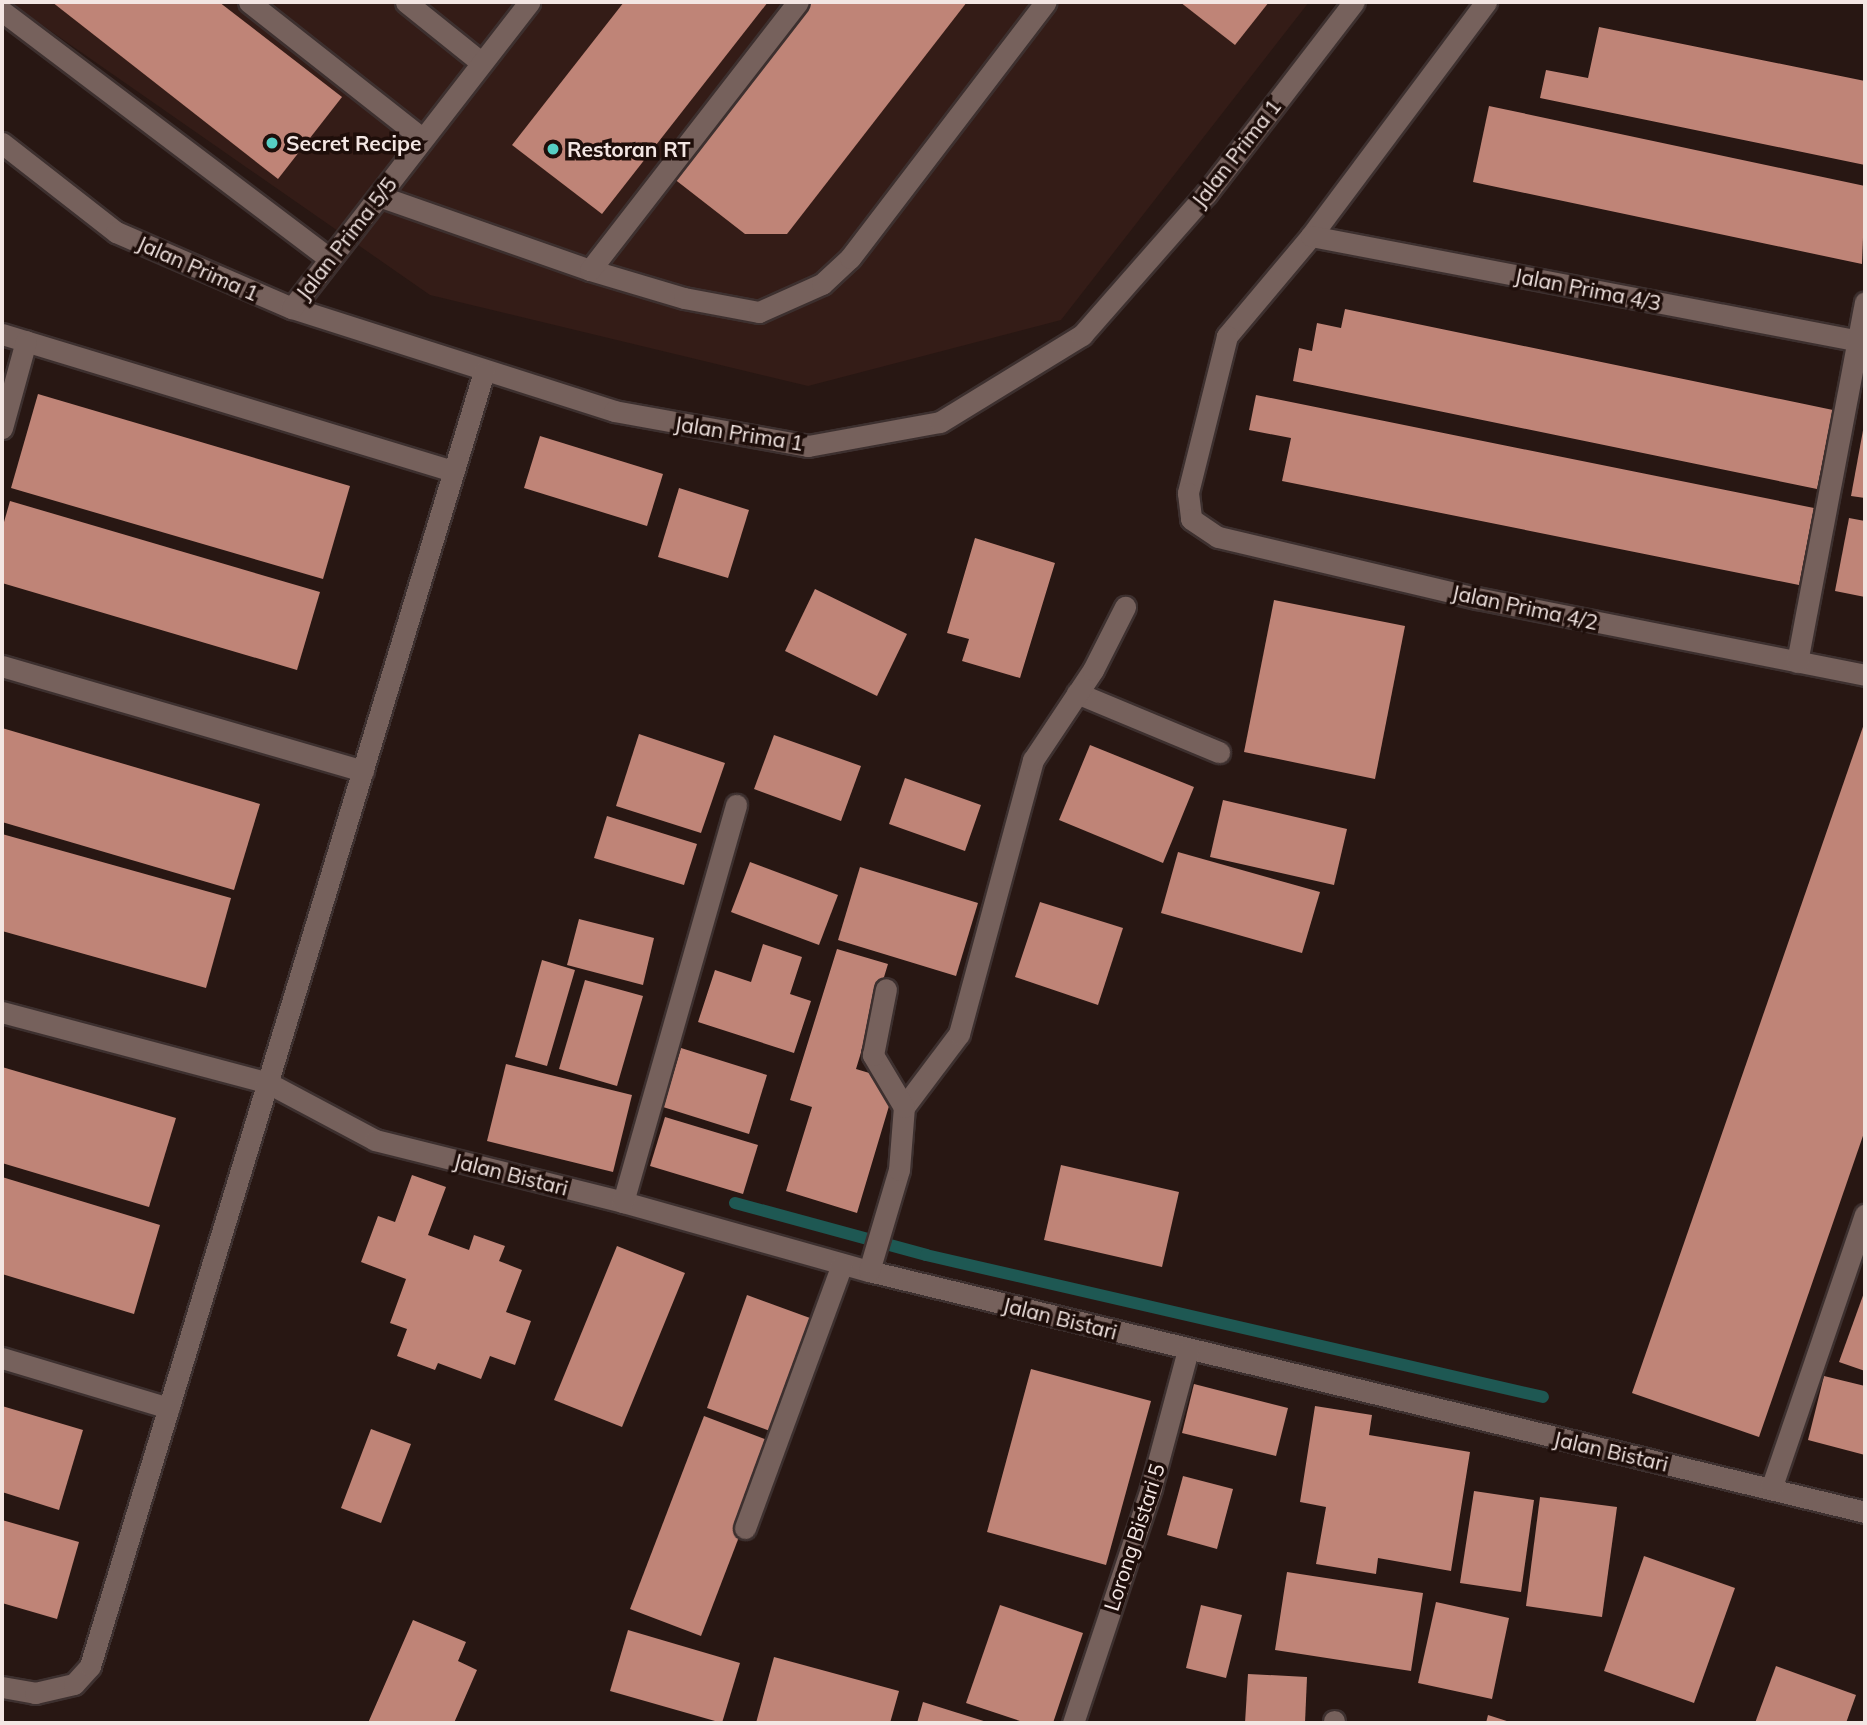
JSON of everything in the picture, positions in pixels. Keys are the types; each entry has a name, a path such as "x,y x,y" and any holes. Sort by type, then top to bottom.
{"street":[{"path":"249,2 423,139"},
{"path":"407,2 482,63"},
{"name":"Jalan Prima 5/5","path":"292,308 529,2"},
{"path":"590,270 798,2"},
{"path":"379,196 590,270 684,298 759,312 822,284 850,258 1046,2"},
{"name":"Jalan Prima 1","path":"2,143 116,232 292,308 484,372 614,411 808,446 940,422 1082,335 1206,194 1354,2"},
{"path":"1311,236 1486,2"},
{"path":"2,11 330,259"},
{"name":"Jalan Prima 4/3","path":"1311,236 1862,342"},
{"name":"Jalan Prima 4/2","path":"1311,236 1227,336 1188,493 1191,519 1218,537 1476,598 1865,675"},
{"path":"1797,662 1862,342 1865,302"},
{"path":"2,334 454,471"},
{"path":"2,428 26,341"},
{"path":"2,1687 35,1693 74,1684 90,1666 484,372"},
{"path":"870,1265 899,1170 904,1107 959,1034 1033,760 1077,693 1125,607"},
{"path":"2,666 363,771"},
{"path":"1077,693 1219,752"},
{"path":"623,1202 736,805"},
{"path":"886,989 873,1055 904,1107"},
{"name":"Jalan Bistari","path":"2,1012 268,1083 375,1140 623,1202 842,1264 870,1265 1188,1350 1865,1513"},
{"path":"1771,1489 1865,1215"},
{"path":"745,1528 842,1264"},
{"name":"Lorong Bistari 5","path":"1073,1723 1151,1488 1188,1350"},
{"path":"2,1357 169,1408"}],"shaded area":[{"path":"9,2 1309,2 1061,320 808,386 430,295"}],"building":[{"path":"52,2 219,2 342,97 278,179"},
{"path":"624,2 768,2 602,214 512,145"},
{"path":"810,2 967,2 787,234 745,234 673,178"},
{"path":"1180,2 1269,2 1235,45"},
{"path":"1599,27 1865,81 1865,165 1540,98 1546,70 1588,78"},
{"path":"1489,106 1865,186 1862,264 1473,182"},
{"path":"1345,309 1833,410 1817,489 1293,381 1299,348 1312,351 1317,323 1341,328"},
{"path":"38,394 350,486 323,579 11,488"},
{"path":"1256,395 1814,508 1799,585 1282,481 1291,438 1249,430"},
{"path":"1865,425 1865,498 1851,496"},
{"path":"540,436 663,474 647,526 524,488"},
{"path":"679,488 749,510 728,578 658,557"},
{"path":"10,501 320,592 297,670 2,583 2,529"},
{"path":"1849,518 1865,521 1865,597 1835,591"},
{"path":"975,538 1055,563 1020,678 962,661 969,639 947,633"},
{"path":"815,589 907,634 877,696 785,651"},
{"path":"1274,600 1405,626 1375,779 1244,752"},
{"path":"1865,721 1865,1130 1759,1437 1632,1393"},
{"path":"2,728 260,804 234,890 2,822"},
{"path":"639,734 725,763 701,833 616,806"},
{"path":"774,735 861,766 841,821 754,789"},
{"path":"1090,745 1194,787 1163,863 1059,820"},
{"path":"905,778 981,805 965,851 889,824"},
{"path":"1223,800 1347,829 1334,885 1210,857"},
{"path":"607,816 697,844 684,885 594,858"},
{"path":"2,834 231,898 206,988 2,931"},
{"path":"1178,852 1320,892 1302,953 1161,913"},
{"path":"750,862 838,895 819,945 731,912"},
{"path":"860,867 978,903 956,976 838,940"},
{"path":"1040,902 1123,928 1098,1005 1015,977"},
{"path":"579,919 654,938 643,985 567,965"},
{"path":"763,944 802,957 790,994 811,1001 794,1053 698,1022 715,970 751,982"},
{"path":"837,949 888,964 856,1069 886,1078 881,1093 892,1096 857,1213 786,1191 812,1107 790,1100"},
{"path":"542,960 575,970 547,1066 515,1057"},
{"path":"585,980 643,996 617,1086 559,1069"},
{"path":"681,1048 767,1075 749,1134 663,1107"},
{"path":"506,1064 632,1095 613,1172 487,1141"},
{"path":"2,1067 176,1118 149,1207 2,1163"},
{"path":"665,1117 758,1145 743,1194 650,1166"},
{"path":"1061,1165 1179,1192 1162,1267 1044,1240"},
{"path":"412,1175 446,1187 428,1235 469,1250 474,1235 505,1246 499,1261 522,1270 506,1312 531,1321 515,1365 490,1356 481,1379 438,1363 435,1370 397,1356 407,1329 390,1323 406,1279 361,1262 378,1216 395,1222"},
{"path":"2,1177 160,1225 134,1314 2,1274"},
{"path":"617,1246 685,1273 622,1427 554,1400"},
{"path":"1865,1290 1865,1371 1839,1362"},
{"path":"747,1295 810,1318 770,1431 707,1408"},
{"path":"1031,1369 1151,1401 1106,1565 987,1532"},
{"path":"1824,1376 1865,1386 1865,1455 1808,1440"},
{"path":"1194,1384 1288,1408 1276,1456 1182,1433"},
{"path":"2,1406 83,1430 59,1510 2,1492"},
{"path":"1315,1406 1372,1415 1369,1435 1470,1452 1451,1571 1378,1558 1376,1574 1316,1564 1326,1507 1300,1502"},
{"path":"704,1416 775,1443 701,1636 630,1609"},
{"path":"371,1429 411,1444 381,1523 341,1508"},
{"path":"1183,1476 1233,1489 1217,1549 1167,1535"},
{"path":"1474,1491 1534,1500 1521,1592 1460,1583"},
{"path":"1540,1497 1617,1507 1602,1617 1526,1606"},
{"path":"2,1520 79,1542 57,1619 2,1603"},
{"path":"1644,1556 1735,1588 1694,1703 1604,1671"},
{"path":"1287,1572 1423,1593 1411,1671 1275,1650"},
{"path":"1436,1602 1509,1618 1492,1699 1418,1683"},
{"path":"1000,1605 1083,1633 1053,1723 1026,1723 966,1703"},
{"path":"1201,1605 1242,1615 1226,1678 1186,1668"},
{"path":"413,1620 466,1642 458,1661 477,1670 454,1723 368,1723"},
{"path":"628,1630 740,1663 722,1723 610,1691"},
{"path":"774,1657 899,1691 890,1723 756,1723"},
{"path":"1776,1666 1856,1695 1846,1723 1755,1723"},
{"path":"1248,1674 1307,1677 1305,1723 1245,1723"},
{"path":"923,1702 990,1723 917,1723"},
{"path":"1488,1715 1513,1723 1486,1723"}],"waterway":[{"path":"735,1203 926,1255 1543,1397"}],"place":[{"name":"Secret Recipe","path":"272,143"},
{"name":"Restoran RT","path":"553,149"}]}
